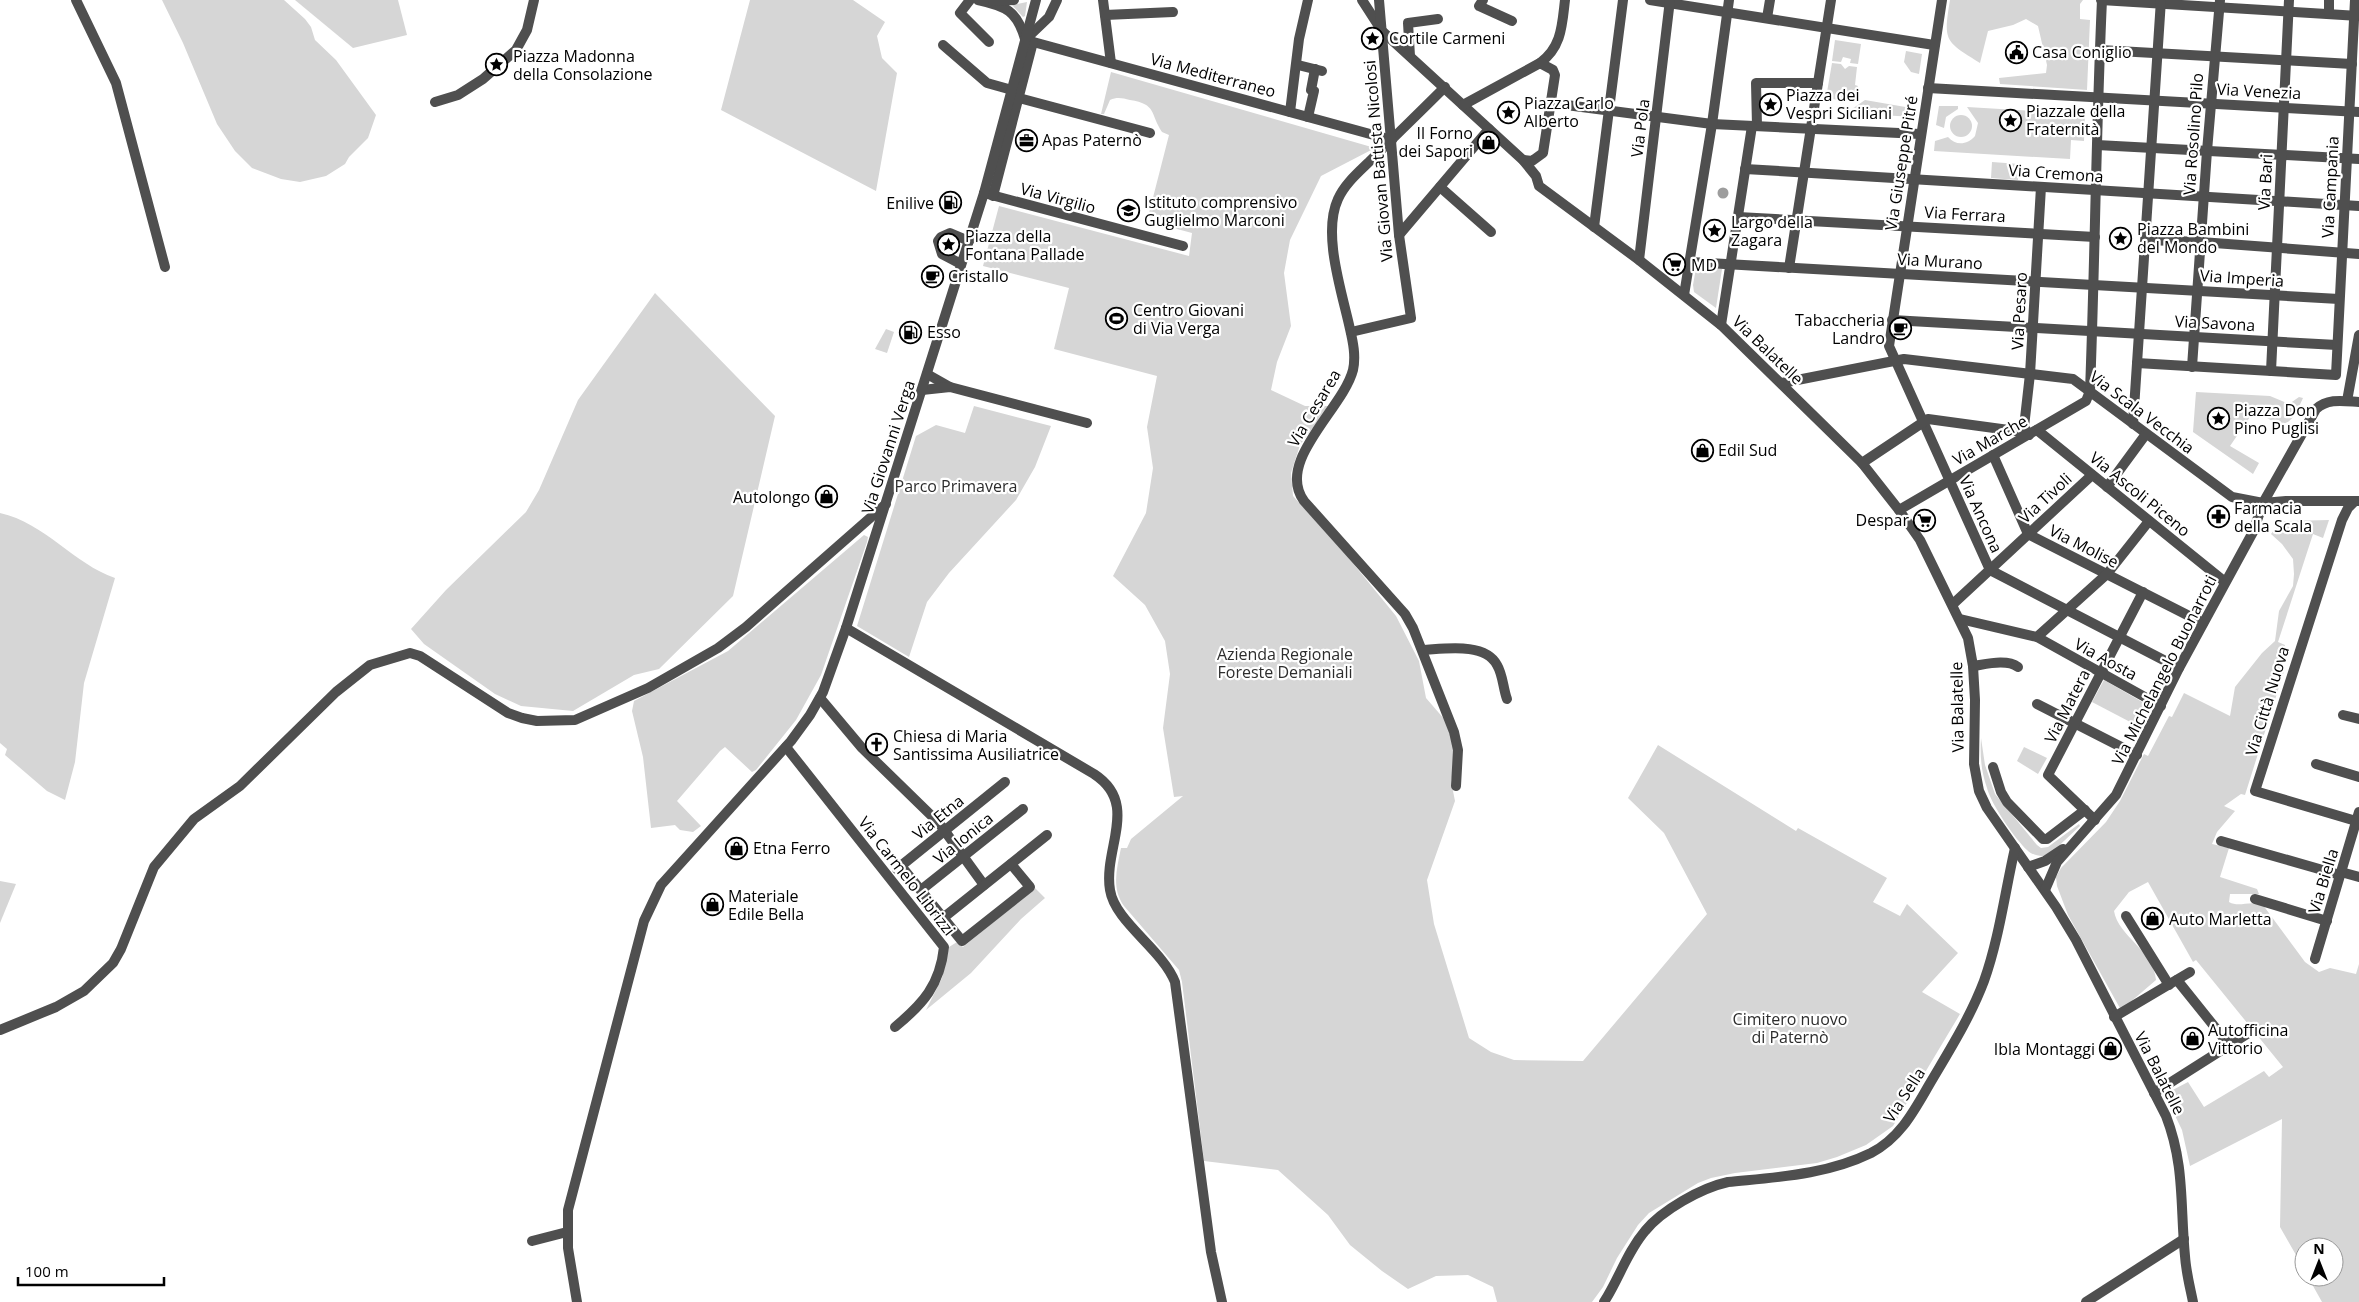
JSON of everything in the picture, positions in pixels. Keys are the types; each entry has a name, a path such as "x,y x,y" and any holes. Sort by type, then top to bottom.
{"street":[{"path":"76,0 116,83 165,267"},
{"path":"436,102 458,95 484,79 516,50 527,30 534,0"},
{"path":"970,0 960,13 989,42"},
{"path":"981,1 1014,0"},
{"name":"Via Giovanni Verga","path":"578,1302 571,1269 568,1232 572,1191 644,921 661,885 786,747 820,698 846,628 961,264 988,195 1029,41 1036,0"},
{"path":"981,1 1007,9 1020,22 1029,41 1049,16 1057,0"},
{"path":"1103,0 1111,63"},
{"path":"1290,112 1298,65 1299,39 1308,0"},
{"path":"1362,0 1382,31"},
{"name":"Via Giovan Battista Nicolosi","path":"1351,332 1411,318 1399,235 1379,0"},
{"path":"1483,0 1479,6 1512,21"},
{"path":"1463,105 1540,64 1554,51 1561,34 1565,0"},
{"path":"1594,227 1623,0"},
{"path":"1650,0 1670,1 1934,45"},
{"path":"1684,295 1729,0"},
{"path":"1767,18 1770,0"},
{"path":"1789,268 1831,0"},
{"name":"Via Giuseppe Pitré","path":"1894,359 1889,346 1892,320 1942,0"},
{"path":"2090,391 2097,191 2097,97 2102,0 2220,4 2357,15"},
{"name":"Via Bari","path":"2271,369 2289,0"},
{"path":"2329,0 2329,14"},
{"name":"Via Campania","path":"2271,369 2336,376 2347,158 2354,112 2356,0"},
{"name":"Via Pola","path":"1639,260 1670,1"},
{"path":"2133,424 2161,2"},
{"name":"Via Rosolino Pilo","path":"2192,363 2214,56 2220,4"},
{"path":"1105,15 1173,12"},
{"path":"1410,56 1408,23 1438,19"},
{"name":"Via Balatelle","path":"1382,31 1445,87 1487,132 1523,160 1536,176 1539,186 1639,260 1720,325 1862,463 1920,540 1968,638 1973,666 1975,700 1973,746 1979,791 1987,808 2076,940 2166,1116 2179,1159 2185,1258 2193,1302"},
{"name":"Via Mediterraneo","path":"1029,41 1392,140"},
{"path":"943,45 987,83 1015,94 1150,133"},
{"path":"2100,50 2286,60 2354,69"},
{"path":"1536,176 1543,153 1553,103 1554,75 1548,66 1540,64"},
{"path":"1298,65 1319,70 1311,90 1314,91 1308,117"},
{"path":"1720,325 1733,265 1748,170 1754,126 1756,83 1818,84"},
{"name":"Via Cesarea","path":"1445,87 1342,191 1331,219 1330,234 1354,352 1353,372 1332,411 1303,452 1297,472 1298,489 1312,511 1404,614 1423,650 1427,666 1454,732 1458,750 1456,786"},
{"name":"Via Venezia","path":"1928,88 2354,112"},
{"path":"1553,103 1754,126 1920,134"},
{"path":"1399,235 1487,132"},
{"path":"2097,144 2359,159"},
{"path":"1523,160 1532,161 1543,153"},
{"name":"Via Cremona","path":"1748,170 2359,206"},
{"path":"1440,187 1491,232"},
{"name":"Via Pesaro","path":"2033,432 2024,427 2030,374 2041,187"},
{"name":"Via Virgilio","path":"988,195 1183,246"},
{"name":"Via Ferrara","path":"1741,217 2095,237"},
{"path":"961,264 942,254 938,241 940,237 950,233 969,241"},
{"path":"2146,240 2277,247 2359,254"},
{"name":"Via Murano","path":"1690,262 2143,287"},
{"name":"Via Imperia","path":"2143,287 2339,299"},
{"name":"Via Savona","path":"1892,320 2337,345"},
{"path":"2359,335 2357,361 2347,401 2359,402"},
{"name":"Via Scala Vecchia","path":"1782,384 1894,359 2072,379 2232,497 2263,503 2357,501"},
{"name":"Via Ancona","path":"1894,359 1990,570 2179,668"},
{"path":"2138,363 2192,363 2271,369"},
{"path":"927,374 950,387 1087,423"},
{"path":"922,390 950,387"},
{"name":"Via Marche","path":"1899,510 2086,401 2090,391"},
{"name":"Via Michelangelo Buonarroti","path":"2076,839 2096,820 2116,795 2179,668 2253,532 2263,503 2312,414 2322,403 2347,401"},
{"path":"1862,463 1928,419 2033,432"},
{"name":"Via Ascoli Piceno","path":"2033,432 2092,475 2225,582"},
{"path":"2107,487 2146,434"},
{"name":"Via Molise","path":"1993,455 2028,534 2203,622"},
{"name":"Via Tivoli","path":"1953,604 2092,475"},
{"path":"2332,501 2339,510 2342,520"},
{"path":"2342,520 2357,501"},
{"path":"0,1030 56,1007 84,991 112,963 121,949 154,867 194,819 240,786 336,692 370,665 410,653 420,656 508,713 537,721 575,720 648,688 718,648 746,627 886,503"},
{"name":"Via Città Nuova","path":"2342,520 2255,791 2358,816"},
{"path":"2037,637 2107,574 2149,521"},
{"name":"Via Matera","path":"2096,820 2048,775 2143,592"},
{"name":"Via Aosta","path":"1960,619 2037,637 2161,706"},
{"path":"846,628 1094,774 1111,788 1116,797 1117,817 1109,876 1110,889 1118,909 1163,959 1175,982 1211,1252 1222,1302"},
{"path":"1423,650 1461,649 1486,654 1497,664 1507,699"},
{"path":"1973,666 2003,663 2014,664 2018,667"},
{"path":"820,698 862,748 939,823 984,885"},
{"path":"2037,704 2137,755"},
{"path":"2343,715 2359,719"},
{"name":"Via Carmelo Librizzi","path":"786,747 944,948 936,979 928,994 919,1007 895,1027"},
{"path":"2316,764 2359,777"},
{"path":"1993,767 2001,792 2007,802 2043,839 2047,839 2085,810"},
{"name":"Via Etna","path":"889,876 1006,782"},
{"name":"Via Ionica","path":"921,890 1023,809"},
{"name":"Via Biella","path":"2315,959 2358,816"},
{"path":"944,918 1048,835"},
{"path":"2028,867 2051,857 2076,839"},
{"path":"2044,890 2057,862 2076,839"},
{"path":"2221,841 2341,874 2359,877"},
{"name":"Via Sella","path":"1604,1302 1645,1230 1665,1213 1692,1196 1715,1185 1728,1182 1803,1174 1842,1165 1883,1146 1901,1130 1958,1037 1977,998 1990,960 2015,848"},
{"path":"901,866 962,941 1030,887 1011,864"},
{"path":"2255,899 2326,921"},
{"path":"2126,916 2173,982 2230,1046"},
{"path":"2114,1017 2190,972"},
{"path":"2154,1093 2248,1034"},
{"path":"532,1241 568,1232"},
{"path":"2086,1302 2184,1239"}],"green space":[{"path":"162,0 284,0 305,19 311,27 315,40 336,60 376,115 368,138 349,157 345,164 326,176 300,182 281,179 252,168 235,151 217,124 183,43"},
{"path":"295,0 398,0 407,35 353,48"},
{"path":"750,0 853,0 885,22 877,36 882,58 897,73 876,191 721,110"},
{"path":"1950,0 2083,0 2080,4 2080,19 2090,20 2087,90 2000,84 1999,78 2046,73 2047,65 2038,26 2026,19 2013,25 1988,31 1980,63 1960,50 1949,39 1947,24"},
{"path":"1027,2 1025,16 1023,17 1012,5"},
{"path":"1835,40 1861,44 1858,64 1850,63 1851,59 1843,57 1841,62 1832,61"},
{"path":"1906,51 1922,54 1919,74 1911,72 1904,62"},
{"path":"1832,63 1841,64 1845,69 1849,66 1857,67 1855,85 1858,86 1856,98 1853,102 1826,98"},
{"path":"1111,72 1375,148 1321,176 1290,240 1284,273 1291,326 1277,362 1271,390 1305,406 1329,406 1300,445 1291,473 1293,496 1347,556 1396,616 1419,661 1426,698 1445,720 1454,746 1455,764 1451,781 1455,801 1427,880 1434,924 1469,1038 1491,1052 1514,1060 1583,1061 1707,914 1664,833 1628,798 1658,745 1796,831 1798,828 1887,878 1873,902 1900,916 1907,904 1958,953 1922,992 1960,1014 1893,1126 1866,1145 1817,1163 1735,1173 1698,1183 1649,1213 1638,1225 1617,1258 1603,1287 1592,1302 1497,1302 1493,1287 1468,1275 1436,1276 1408,1289 1350,1245 1328,1215 1278,1170 1204,1161 1179,970 1124,906 1117,892 1116,885 1121,848 1127,848 1131,839 1183,796 1174,797 1163,728 1170,674 1165,641 1145,605 1113,576 1146,513 1153,468 1147,427 1157,376 1054,349 1069,288 983,266 999,206 1189,256 1192,233 1147,221 1169,135 1162,132 1149,107 1139,102 1122,98 1113,99 1110,100 1104,114 1101,114"},
{"path":"1865,100 1917,109 1916,117 1860,114 1859,110 1852,109"},
{"path":"1939,106 1958,106 1958,109 1946,117 1944,128 1936,125"},
{"path":"1967,107 2085,114 2084,141 2071,140 2070,159 1934,151 1935,141 1948,137 1954,142 1965,143 1975,136 1978,123"},
{"path":"1957,115 1965,115 1972,122 1972,130 1965,137 1957,137 1950,130 1950,122"},
{"path":"1992,162 2019,164 2018,180 1991,178"},
{"path":"1696,268 1722,269 1716,308 1694,292 1693,285"},
{"path":"655,293 775,416 733,596 659,669 634,675 573,711 521,706 495,694 424,644 411,629 446,590 526,512 539,490 578,400"},
{"path":"886,329 894,332 887,353 875,349"},
{"path":"2196,392 2270,396 2289,404 2299,397 2303,398 2293,418 2285,423 2280,424 2261,415 2252,414 2230,446 2259,463 2253,474 2193,432"},
{"name":"Parco Primavera","path":"974,406 1051,426 1035,467 1016,500 949,573 927,602 909,657 857,626 916,436 936,425 965,433"},
{"path":"0,513 31,525 100,572 115,578 84,683 75,762 65,800 47,791 5,755 7,749 0,743"},
{"path":"2329,520 2323,538 2313,534 2278,642 2285,645 2279,665 2285,668 2245,795 2241,794 2224,806 2235,811 2217,832 2212,844 2229,848 2220,877 2257,889 2259,894 2230,894 2229,902 2233,904 2253,903 2263,905 2305,962 2319,972 2330,968 2356,974 2359,964 2359,1302 2322,1302 2314,1287 2344,1287 2344,1237 2294,1237 2294,1252 2280,1227 2282,1119 2190,1166 2182,1130 2166,1097 2167,1093 2188,1082 2204,1107 2264,1071 2269,1077 2283,1067 2196,960 2193,962 2148,882 2129,892 2114,911 2122,928 2149,960 2156,980 2121,1010 2068,915 2057,886 2056,877 2061,868 2106,822 2120,801 2144,754 2148,756 2169,716 2172,717 2184,693 2230,716 2235,687 2262,653 2275,641 2279,611 2293,586 2293,559 2282,544 2271,534 2279,523 2284,521"},
{"path":"864,535 868,537 867,542 821,675 796,720 756,770 752,772 725,747 720,751 677,801 701,826 693,832 680,830 675,825 651,828 643,757 632,711 634,701 728,651"},
{"path":"2104,680 2144,703 2134,724 2092,702"},
{"path":"1981,738 1985,765 1995,794 2037,845 2041,848 2048,847 2079,824 2080,826 2049,855 2038,856 2027,850 1998,812 1989,795 1983,776"},
{"path":"2024,747 2047,758 2038,774 2017,761"},
{"path":"0,881 16,884 0,923"},
{"path":"1035,888 1045,898 1021,919 971,973 926,1010 942,978 949,947 957,942 963,947"}],"shaded area":[{"path":"1723,187 1729,193 1723,199 1717,193"}],"place":[{"name":"Cortile Carmeni","path":"1373,38"},
{"name":"Casa Coniglio","path":"2016,52"},
{"name":"Piazza Madonna della Consolazione","path":"497,65"},
{"name":"Piazza dei Vespri Siciliani","path":"1770,104"},
{"name":"Piazza Carlo Alberto","path":"1508,112"},
{"name":"Piazzale della Fraternità","path":"2010,120"},
{"name":"Apas Paternò","path":"1026,140"},
{"name":"Il Forno dei Sapori","path":"1489,142"},
{"name":"Enilive","path":"950,203"},
{"name":"Istituto comprensivo Guglielmo Marconi","path":"1128,211"},
{"name":"Largo della Zagara","path":"1715,231"},
{"name":"Piazza Bambini del Mondo","path":"2121,238"},
{"name":"Piazza della Fontana Pallade","path":"949,245"},
{"name":"MD","path":"1675,265"},
{"name":"Cristallo","path":"932,276"},
{"name":"Centro Giovani di Via Verga","path":"1117,319"},
{"name":"Tabaccheria Landro","path":"1901,329"},
{"name":"Esso","path":"911,332"},
{"name":"Piazza Don Pino Puglisi","path":"2218,419"},
{"name":"Edil Sud","path":"1702,450"},
{"name":"Autolongo","path":"826,497"},
{"name":"Farmacia della Scala","path":"2218,517"},
{"name":"Despar","path":"1925,520"},
{"name":"Chiesa di Maria Santissima Ausiliatrice","path":"877,745"},
{"name":"Etna Ferro","path":"737,848"},
{"name":"Materiale Edile Bella","path":"712,905"},
{"name":"Auto Marletta","path":"2153,919"},
{"name":"Autofficina Vittorio","path":"2192,1039"},
{"name":"Ibla Montaggi","path":"2111,1049"}],"park label":[{"name":"Azienda Regionale Foreste Demaniali","path":"1285,663"},
{"name":"Cimitero nuovo di Paternò","path":"1790,1028"}]}
